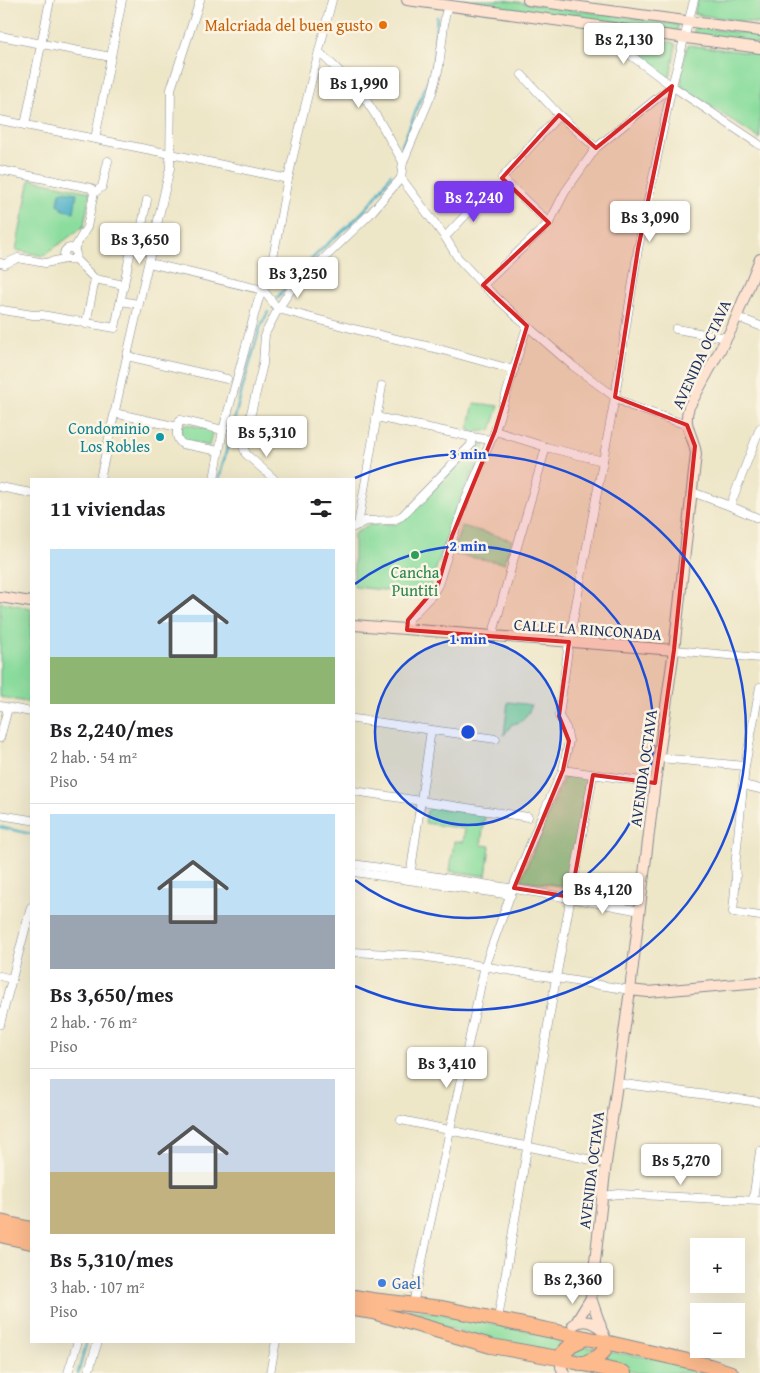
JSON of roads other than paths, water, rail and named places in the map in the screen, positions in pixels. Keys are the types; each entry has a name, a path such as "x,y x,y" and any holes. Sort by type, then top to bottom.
{"highway":[{"path":"0,1222 30,1229"},
{"path":"0,1236 30,1242"},
{"path":"355,1297 442,1308 498,1320 571,1329 586,1338 710,1366 731,1373"},
{"path":"355,1309 373,1312 491,1346 563,1362 582,1364 599,1370 624,1373"},
{"path":"563,1362 570,1345 586,1338"},
{"path":"582,1364 598,1357 604,1341"}],"main road":[{"path":"407,0 760,48"},
{"path":"528,0 760,31"},
{"name":"AVENIDA OCTAVA","path":"604,1341 591,1298 606,1163 674,650 692,492 696,454 686,416 737,317 760,259"},
{"path":"0,597 30,602"},
{"name":"CALLE LA RINCONADA","path":"355,625 674,650"},
{"path":"630,990 648,992 760,982"},
{"name":"AVENIDA OCTAVA","path":"571,1329 591,1298"},
{"path":"563,1362 571,1329 587,1321 593,1322 598,1326 604,1341 599,1370"}],"street":[{"path":"26,125 50,0"},
{"path":"95,139 122,0"},
{"path":"100,478 126,356 170,168 171,89 200,0"},
{"path":"214,478 223,430 258,301 275,247 288,179 332,0"},
{"path":"568,0 578,7"},
{"path":"413,1304 484,965 541,818 563,770 569,741 566,728 559,716 569,642 615,397 638,249 672,86 694,0"},
{"path":"273,478 246,454 243,446 263,364 265,334 290,291 370,214 401,178 403,162 432,93 439,66 448,5"},
{"path":"589,25 672,86 760,145"},
{"path":"0,36 110,57"},
{"path":"319,52 360,91 403,162"},
{"path":"522,75 559,114 596,148"},
{"path":"483,285 549,223 565,192 596,148 672,86"},
{"path":"549,223 502,178 559,114"},
{"path":"0,120 288,179"},
{"path":"74,258 76,253 74,249 87,227 94,193 102,187 108,161"},
{"path":"0,170 91,188 94,193"},
{"path":"401,178 445,237 458,258 483,285 573,366 615,397 631,406 687,425"},
{"path":"445,237 477,202 481,194"},
{"path":"2,310 115,328 133,240 140,235 147,200"},
{"path":"65,258 64,253 66,249 74,249"},
{"path":"0,263 5,264 18,258 45,263 65,258 69,260 74,258"},
{"path":"74,258 94,279 124,285"},
{"path":"149,263 263,290 278,309 439,349 514,370"},
{"path":"86,324 94,279"},
{"path":"120,301 138,304"},
{"path":"737,317 760,326"},
{"path":"407,630 408,620 432,595 438,585 464,503 496,431 527,326"},
{"path":"676,329 726,338"},
{"path":"126,356 227,379"},
{"path":"356,526 382,386"},
{"path":"114,412 178,427"},
{"path":"376,417 491,440"},
{"path":"219,451 182,444 177,437 178,427 180,420 223,430"},
{"path":"730,506 760,428"},
{"path":"496,431 546,447 603,460"},
{"path":"356,526 365,521 393,520 402,516 471,445 472,437"},
{"path":"492,637 546,447"},
{"path":"0,488 30,493"},
{"path":"692,492 760,519"},
{"name":"CALLE LA RINCONADA","path":"674,650 760,658"},
{"path":"760,687 745,766 735,867 733,912 760,916"},
{"path":"0,738 4,707 30,712"},
{"path":"355,719 496,739"},
{"path":"410,876 431,730"},
{"path":"660,758 745,766"},
{"path":"563,770 656,783"},
{"path":"498,1320 593,774"},
{"path":"743,786 760,788"},
{"path":"355,791 528,817"},
{"path":"0,815 30,820"},
{"path":"355,864 410,876 512,891 571,897 640,911"},
{"path":"355,872 410,876"},
{"path":"571,897 614,894 642,896"},
{"path":"0,1024 30,911"},
{"path":"355,952 421,956 630,990"},
{"path":"0,976 12,979"},
{"path":"617,1083 760,1102"},
{"path":"401,1120 606,1163"},
{"path":"602,1196 619,1194 756,1200 760,1151"},
{"path":"68,1373 77,1343"},
{"path":"88,1373 97,1343"},
{"path":"270,1373 276,1343"}],"water":[{"path":"60,192 77,193 74,212 63,210 58,204"}],"waterway":[{"path":"402,146 432,70 437,17"},
{"path":"277,298 312,259 366,209 391,174"},
{"path":"219,478 260,328 268,312"},
{"path":"0,827 30,834"},
{"path":"78,1373 86,1343"}],"place":[{"name":"Malcriada del buen gusto","path":"383,25"},
{"name":"Condominio Los Robles","path":"160,437"},
{"name":"Cancha Puntiti","path":"415,555"},
{"name":"Gael","path":"382,1283"}]}
